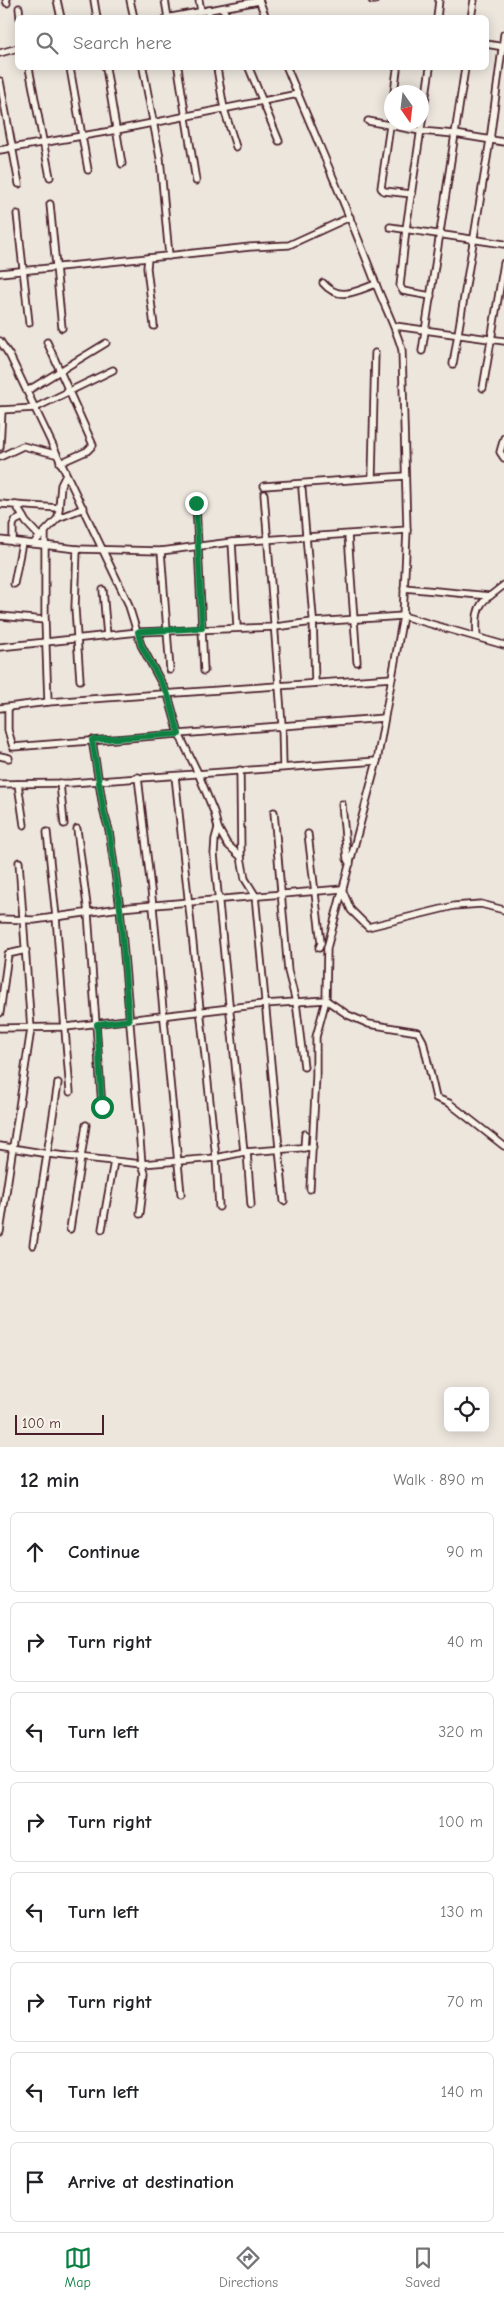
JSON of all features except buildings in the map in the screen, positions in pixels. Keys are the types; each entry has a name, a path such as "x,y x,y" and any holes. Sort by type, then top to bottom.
{"street":[{"path":"57,0 60,15"},
{"path":"94,0 96,15"},
{"path":"130,0 133,15"},
{"path":"165,0 168,15"},
{"path":"199,0 201,11"},
{"path":"179,15 259,0 265,15"},
{"path":"437,15 439,0"},
{"path":"472,15 474,0"},
{"path":"19,8 20,15"},
{"path":"223,8 226,15"},
{"path":"208,10 209,15"},
{"path":"453,364 460,334 473,240 490,140 504,34"},
{"path":"489,45 503,47"},
{"path":"0,53 15,49"},
{"path":"30,70 50,177"},
{"path":"70,70 88,170"},
{"path":"106,70 122,164"},
{"path":"143,70 160,158 169,256"},
{"path":"178,70 196,181"},
{"path":"217,70 224,108 236,147"},
{"path":"249,70 279,141"},
{"path":"288,70 395,326 402,350 407,530 403,616 377,761 327,948 326,1000 324,1011 316,1028 310,1189"},
{"path":"395,85 397,70"},
{"path":"430,70 400,273 401,289 431,296"},
{"path":"422,351 464,70"},
{"path":"0,81 18,184"},
{"path":"0,150 12,146 117,130 298,94"},
{"path":"368,121 384,123"},
{"path":"389,130 380,188 384,191 412,194"},
{"path":"412,130 455,134 504,142"},
{"path":"50,204 62,328"},
{"path":"17,214 29,322"},
{"path":"0,273 289,245 350,217"},
{"path":"390,227 504,244"},
{"path":"148,258 147,268 154,326"},
{"path":"483,388 504,263"},
{"path":"324,284 328,289 341,295 376,284"},
{"path":"395,326 504,341"},
{"path":"0,341 10,356 55,454 84,508 128,603 141,645 168,695 179,734 198,773 218,828 227,844 241,857"},
{"path":"47,342 93,445 87,451 60,463"},
{"path":"27,391 106,343"},
{"path":"372,478 375,353"},
{"path":"0,447 1,410 35,408 113,370"},
{"path":"504,438 500,452 504,458"},
{"path":"0,457 23,446 55,454"},
{"path":"58,518 61,485 66,476"},
{"path":"264,486 405,476"},
{"path":"302,489 313,622 315,683"},
{"path":"264,494 282,725 283,767"},
{"path":"196,503 204,671"},
{"path":"0,504 59,508"},
{"path":"16,505 23,517 40,537"},
{"path":"33,544 58,518 84,508"},
{"path":"13,542 13,526 16,521 23,517"},
{"path":"0,540 77,549 161,551 232,542 407,530"},
{"path":"45,532 45,620 48,702"},
{"path":"348,535 357,662"},
{"path":"232,542 237,627"},
{"path":"14,584 22,543"},
{"path":"77,549 75,608 80,680"},
{"path":"161,551 170,670"},
{"path":"477,637 477,610 482,601 495,594 504,585"},
{"path":"404,588 490,596"},
{"path":"103,590 107,636"},
{"path":"0,616 45,620"},
{"path":"0,647 138,632 202,628 275,627 313,622 403,616 504,645"},
{"path":"0,708 48,702 392,678"},
{"path":"8,708 8,730 13,747 384,718"},
{"path":"92,740 104,813 109,830 120,908 142,1164 146,1173 140,1214"},
{"path":"0,756 9,758"},
{"path":"0,784 60,783 98,779 175,776 377,761"},
{"path":"240,770 241,857 245,879 255,895 284,1201"},
{"path":"175,776 216,1158 219,1207"},
{"path":"138,777 153,907 162,1017 181,1194"},
{"path":"60,783 64,824"},
{"path":"18,784 24,825"},
{"path":"342,804 347,859 350,864"},
{"path":"274,812 288,971 296,1002 304,1067"},
{"path":"77,828 88,913 102,1107"},
{"path":"218,828 214,846 251,1205"},
{"path":"47,832 66,1028 70,1092"},
{"path":"308,834 321,943 319,948"},
{"path":"0,1232 31,1029 19,862"},
{"path":"0,919 24,920 120,908 153,907 255,895 342,889"},
{"path":"342,889 351,910 368,927 454,906 481,904 504,910"},
{"path":"0,1013 8,954 26,950"},
{"path":"0,1028 66,1028 264,1004 326,1000 348,1015 369,1024 418,1032 425,1047 436,1098 449,1103 504,1146"},
{"path":"33,1245 58,1083"},
{"path":"70,1229 86,1125"},
{"path":"304,1148 305,1134"},
{"path":"0,1146 48,1154 142,1164 216,1158 245,1152 313,1147"},
{"path":"102,1229 114,1162"}],"route":[{"path":"102,1107 97,1024 129,1020 120,908 109,830 104,813 92,740 179,734 171,712 168,695 141,645 138,632 202,628 196,503"}]}
